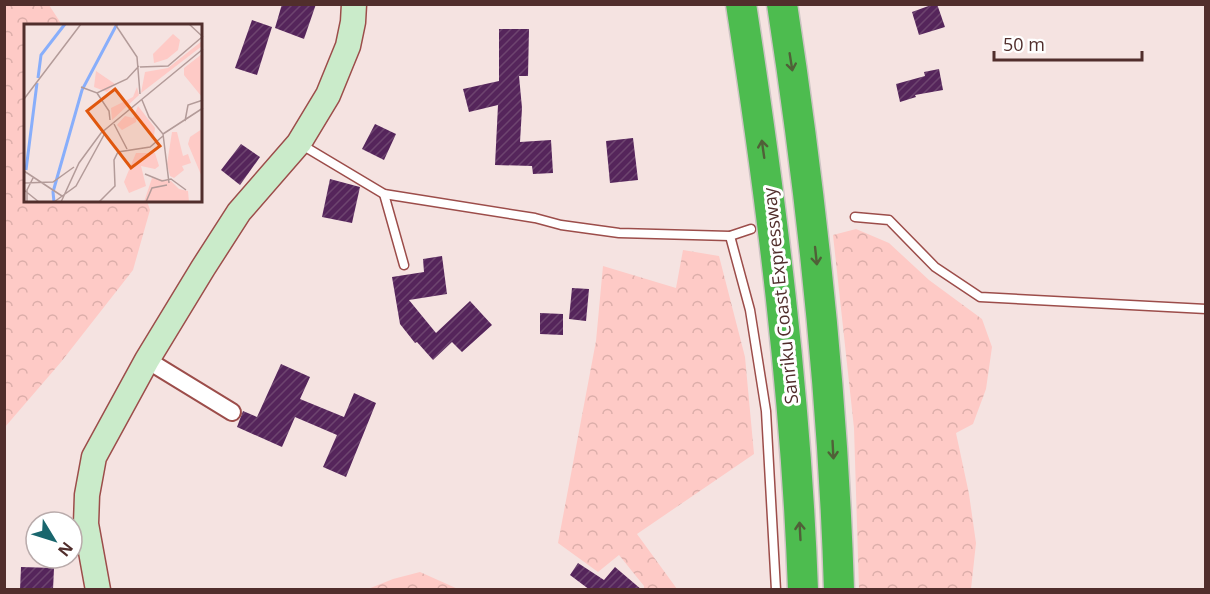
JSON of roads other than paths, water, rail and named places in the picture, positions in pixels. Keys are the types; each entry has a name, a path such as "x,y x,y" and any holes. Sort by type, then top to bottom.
{"highway":[{"path":"730,4 755,95"},
{"name":"Sanriku Coast Expressway","path":"741,4 775,239 786,338 795,442 803,590"},
{"path":"782,4 814,230 833,440 839,590"}],"street":[{"path":"98,590 86,524 87,495 94,457 147,360 239,212 299,143 328,95 341,68 348,46 354,4"},
{"path":"147,360 232,412"}],"lane":[{"path":"299,143 384,194 608,231 730,236 751,229"},
{"path":"384,194 404,265"},
{"path":"855,217 890,220 935,267 980,297 1206,309"},
{"path":"730,236 750,310 766,411 776,590"}]}
